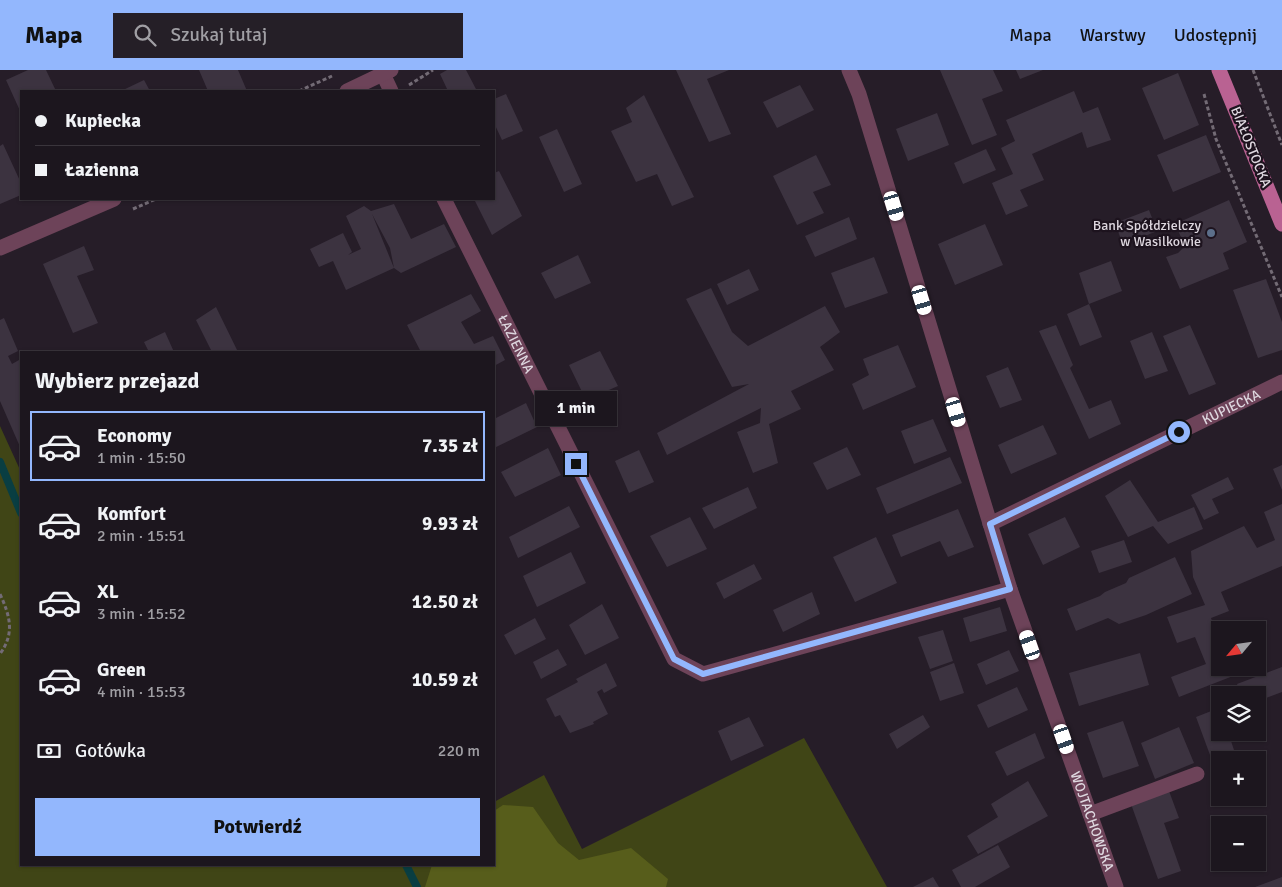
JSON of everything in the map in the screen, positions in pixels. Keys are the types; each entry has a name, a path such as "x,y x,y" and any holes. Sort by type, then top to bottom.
{"main road":[{"name":"BIAŁOSTOCKA","path":"1219,70 1282,224"}],"street":[{"name":"WOJTACHOWSKA","path":"849,70 859,94 1010,589 1116,887"},
{"path":"349,90 387,72 391,90"},
{"path":"0,248 112,200"},
{"name":"ŁAZIENNA","path":"444,200 674,659 703,674 1010,589"},
{"name":"KUPIECKA","path":"990,524 1282,382"},
{"path":"1090,814 1197,774"}],"path":[{"path":"408,86 433,70"},
{"path":"1253,70 1282,144"},
{"path":"301,90 338,74"},
{"path":"1203,88 1216,139 1282,297"},
{"path":"0,594 10,615 8,643 0,654"}],"green space":[{"path":"0,426 20,470 20,866 495,866 495,801 544,775 582,849 804,738 887,887 0,887"},
{"path":"503,805 533,807 558,843 579,860 631,848 668,879 666,887 425,887 432,866 495,866 495,810"}],"building":[{"path":"28,70 46,70 56,90 20,90 20,111 6,80"},
{"path":"199,70 238,70 247,90 208,90"},
{"path":"447,70 466,70 476,90 448,90 440,74"},
{"path":"676,70 729,70 707,79 731,134 709,142"},
{"path":"940,70 993,70 1003,91 982,99 997,135 972,145"},
{"path":"1016,70 1043,70 1020,79"},
{"path":"1178,73 1199,125 1164,140 1142,88"},
{"path":"144,80 149,90 123,90"},
{"path":"800,85 814,110 777,128 763,102"},
{"path":"1074,91 1083,113 1098,107 1111,140 1087,148 1082,132 1032,154 1044,180 1020,190 1028,206 1006,215 992,183 1013,174 1001,148 1015,141 1006,120"},
{"path":"506,94 523,131 502,140 495,125 495,99"},
{"path":"644,95 694,197 672,206 657,174 636,182 611,131 632,122 626,108"},
{"path":"937,113 949,145 908,161 896,129"},
{"path":"557,129 582,184 564,192 539,137"},
{"path":"1206,135 1221,172 1173,192 1157,155"},
{"path":"3,144 20,181 20,195 0,204 0,146"},
{"path":"986,149 996,170 963,184 954,163"},
{"path":"816,155 831,185 813,192 824,213 797,225 773,176"},
{"path":"499,171 522,216 492,235 474,200 495,200 495,173"},
{"name":"Bank Spółdzielczy w Wasilkowie","path":"1229,200 1247,242 1223,253 1229,269 1180,289 1166,257 1178,253 1185,246 1175,224"},
{"path":"394,204 411,239 444,224 456,247 401,273 394,268 346,290 333,261 319,267 310,249 343,233 352,252 348,255 361,249 346,216 364,206 371,211","holes":["372,214 390,248 394,268"]},
{"path":"1149,210 1157,231 1123,245 1115,223"},
{"path":"849,217 857,239 815,257 805,236"},
{"path":"985,224 1003,265 955,285 938,244"},
{"path":"84,246 94,270 77,276 98,323 73,333 43,264"},
{"path":"578,255 591,283 555,299 541,273"},
{"path":"874,257 888,293 845,308 831,273"},
{"path":"1111,261 1122,291 1089,304 1079,273"},
{"path":"749,269 759,290 727,305 717,284"},
{"path":"1266,279 1282,322 1282,350 1258,358 1233,290"},
{"path":"711,288 732,332 748,346 825,306 840,332 820,347 834,370 791,391 801,409 769,424 778,463 753,473 737,432 760,423 761,408 667,455 657,433 749,384 732,387 686,299"},
{"path":"471,294 481,311 461,322 474,344 493,336 505,360 495,365 495,351 420,351 407,325"},
{"path":"1089,304 1102,337 1080,346 1067,314"},
{"path":"216,307 238,351 212,351 196,320"},
{"path":"4,318 18,351 8,356 12,364 19,360 20,363 20,447 0,401 0,320"},
{"path":"1056,325 1073,365 1070,368 1089,409 1111,400 1121,424 1089,439 1039,331"},
{"path":"1190,325 1216,384 1189,395 1163,336"},
{"path":"165,332 174,351 148,351 144,342"},
{"path":"1152,332 1168,371 1145,379 1130,341"},
{"path":"898,345 916,387 863,410 852,384 869,375 863,359"},
{"path":"600,351 618,386 586,400 569,365"},
{"path":"1008,367 1022,400 1000,408 986,376"},
{"path":"526,403 537,427 495,448 495,418"},
{"path":"933,419 947,451 914,464 901,431"},
{"path":"1043,425 1057,454 1011,474 998,445"},
{"path":"847,447 861,475 827,490 813,463"},
{"path":"548,448 561,475 515,497 501,472"},
{"path":"639,450 654,482 629,493 615,461"},
{"path":"950,457 962,483 887,514 876,488"},
{"path":"1282,465 1282,490 1273,469"},
{"path":"1228,477 1234,489 1212,499 1219,513 1204,520 1191,495"},
{"path":"1130,480 1158,522 1194,507 1203,529 1168,544 1153,526 1128,537 1105,496"},
{"path":"748,487 757,508 714,529 702,508"},
{"path":"1282,504 1282,566 1221,592 1229,611 1211,618 1211,676 1233,676 1179,697 1171,677 1206,664 1195,637 1177,643 1167,617 1205,605 1193,577 1191,551 1244,526 1257,548 1275,540 1264,512"},
{"path":"569,506 580,527 518,558 509,537"},
{"path":"958,509 974,547 948,557 940,541 901,557 892,535"},
{"path":"690,517 707,549 667,567 650,536"},
{"path":"1065,517 1080,547 1043,565 1028,534"},
{"path":"876,537 897,583 855,602 833,557"},
{"path":"1124,540 1132,562 1099,573 1091,551"},
{"path":"571,552 586,583 537,607 523,576"},
{"path":"1175,557 1192,594 1146,615 1119,624 1108,618 1076,631 1067,609 1100,596 1126,583 1129,578"},
{"path":"754,564 762,579 724,599 716,583"},
{"path":"812,592 820,614 783,632 773,610"},
{"path":"602,604 619,638 585,655 569,625"},
{"path":"1000,607 1007,631 970,642 963,618"},
{"path":"535,618 546,639 515,655 504,635"},
{"path":"943,630 953,661 930,669 918,637"},
{"path":"558,649 567,665 541,679 533,662"},
{"path":"1009,650 1019,671 986,685 977,664"},
{"path":"1140,653 1149,685 1079,706 1069,673"},
{"path":"606,663 617,686 604,693 602,689 597,692 608,714 593,722 594,724 570,733 560,715 555,717 546,699 578,682 576,679"},
{"path":"954,663 964,693 940,701 930,672"},
{"path":"1282,667 1282,692 1266,698 1266,686 1238,686 1237,684 1258,676 1266,676 1266,673"},
{"path":"1017,687 1028,710 988,728 977,705"},
{"path":"1211,711 1211,741 1231,741 1234,751 1211,751 1211,758 1196,717"},
{"path":"923,715 930,727 897,749 889,734"},
{"path":"749,717 764,746 731,761 718,731"},
{"path":"1123,721 1139,766 1103,778 1087,733"},
{"path":"1179,727 1194,763 1155,779 1141,743"},
{"path":"1035,733 1045,758 1007,776 995,752"},
{"path":"1028,781 1048,816 978,854 967,836 998,817 991,804"},
{"path":"1169,791 1179,818 1164,823 1181,871 1158,879 1131,804"},
{"path":"998,845 1010,867 975,887 961,887 952,870"},
{"path":"933,877 939,887 913,887"},
{"path":"1282,877 1282,887 1255,887"}],"waterway":[{"path":"0,462 20,511"},
{"path":"406,866 417,887"}],"place":[{"name":"Bank Spółdzielczy w Wasilkowie","path":"1211,233"}],"route":[{"path":"576,464 674,659 703,674 1010,589 990,524 1179,432"}]}
